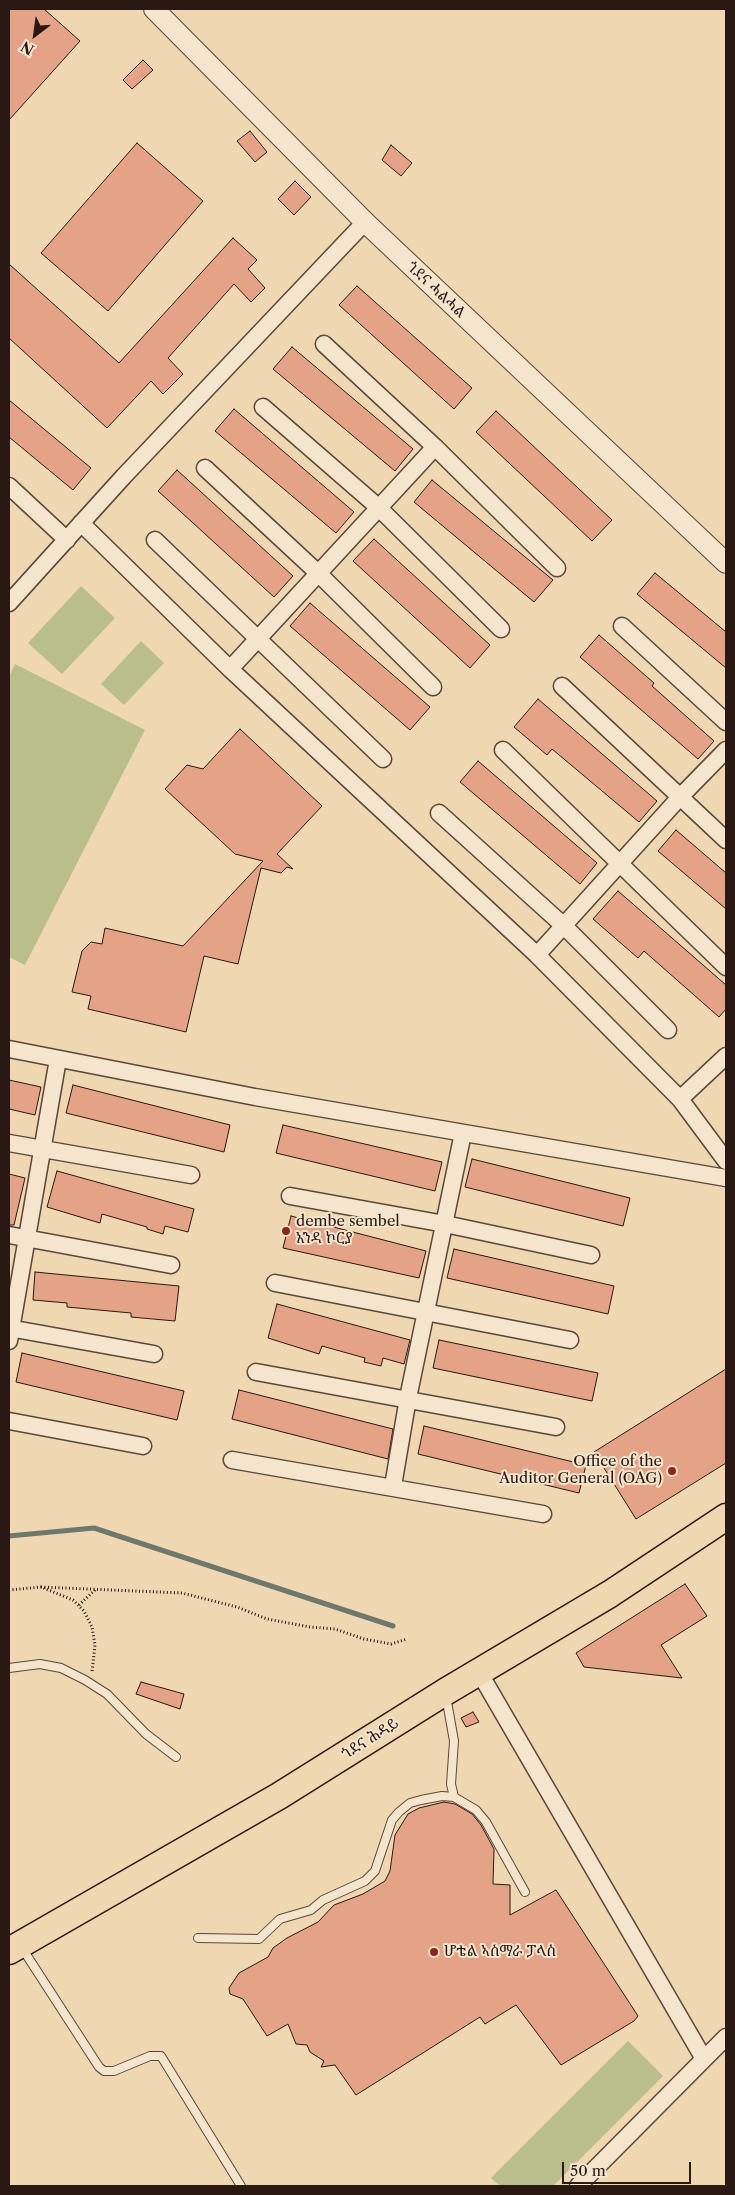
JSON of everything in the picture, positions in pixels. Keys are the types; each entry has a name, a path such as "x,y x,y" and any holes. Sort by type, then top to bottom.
{"main road":[{"name":"ጎደና ሕዳይ","path":"14,1948 279,1796 445,1692 610,1594 726,1517"}],"street":[{"name":"ጎደና ሓልሓል","path":"154,9 365,222 726,563"},
{"path":"9,603 81,523 365,222"},
{"path":"324,344 435,448 557,568"},
{"path":"263,407 378,508 501,629"},
{"path":"230,669 435,448"},
{"path":"205,468 318,573 433,687"},
{"path":"9,486 66,540"},
{"path":"81,523 230,669 537,955 680,1099 726,1161"},
{"path":"155,540 383,758"},
{"path":"622,626 726,722"},
{"path":"562,686 726,840"},
{"path":"503,750 726,966"},
{"path":"537,955 680,796 726,750"},
{"path":"439,814 564,926 668,1030"},
{"path":"9,1048 246,1095 726,1178"},
{"path":"58,1059 9,1333 154,1354"},
{"path":"680,1099 725,1059"},
{"path":"393,1486 408,1398 463,1133"},
{"path":"9,1143 191,1174"},
{"path":"290,1196 445,1224 591,1255"},
{"path":"9,1235 171,1266"},
{"path":"275,1283 570,1340"},
{"path":"256,1372 408,1398 556,1427"},
{"path":"9,1421 143,1446"},
{"path":"232,1460 393,1486 543,1514"},
{"path":"479,1672 704,2059"},
{"path":"578,2186 726,2037"}],"lane":[{"path":"9,1668 40,1664 61,1668 88,1682 107,1694 146,1734 176,1757"},
{"path":"445,1692 454,1741 451,1784 454,1797"},
{"path":"442,1796 451,1784"},
{"path":"198,1938 259,1939 280,1919 311,1910 324,1900 365,1881 375,1871 392,1820 399,1812 410,1803 442,1796 454,1797 476,1810 486,1822 525,1892"},
{"path":"14,1948 99,2067 104,2071 114,2071 150,2056 161,2056 241,2186"}],"path":[{"path":"41,1587 59,1592 79,1605 92,1627 95,1645 93,1670 88,1682"},
{"path":"9,1590 41,1587 182,1593 237,1607 267,1619 310,1627 335,1629 364,1639 391,1644 407,1639"},
{"path":"79,1605 96,1589"}],"green space":[{"path":"81,586 115,618 62,674 28,643"},
{"path":"141,641 164,663 124,705 101,684"},
{"path":"15,664 145,730 25,965 9,957 9,677"},
{"path":"628,2041 663,2076 553,2186 500,2186 491,2178"}],"building":[{"path":"9,9 44,9 80,41 9,120"},
{"path":"143,60 153,70 132,89 123,80"},
{"path":"250,131 267,152 255,162 237,141"},
{"path":"137,143 203,201 108,311 41,253"},
{"path":"391,145 412,163 401,176 382,160"},
{"path":"295,181 311,197 294,215 278,199"},
{"path":"233,238 257,260 248,269 265,288 251,302 234,284 168,358 183,374 163,394 151,381 107,428 9,338 9,264 119,363"},
{"path":"357,286 472,388 454,409 339,305"},
{"path":"292,347 413,449 395,471 273,369"},
{"path":"9,400 91,468 73,490 9,437"},
{"path":"234,409 354,512 336,533 215,431"},
{"path":"496,411 612,520 592,541 476,432"},
{"path":"177,470 293,576 274,597 158,491"},
{"path":"432,480 553,580 534,602 414,502"},
{"path":"374,539 490,645 470,668 353,561"},
{"path":"655,573 726,632 726,668 637,594"},
{"path":"310,603 430,707 410,730 290,626"},
{"path":"599,635 654,683 652,686 714,741 698,759 580,657"},
{"path":"538,699 657,801 639,822 552,749 547,755 514,727"},
{"path":"240,729 322,806 277,854 293,869 287,867 281,873 261,868 238,964 204,956 186,1032 88,1009 91,996 72,992 82,951 91,942 102,944 105,928 183,946 263,861 235,854 165,789 187,765 203,769"},
{"path":"478,761 597,863 580,884 460,782"},
{"path":"676,830 726,873 726,909 658,851"},
{"path":"618,891 726,985 726,1009 719,1017 644,951 638,958 593,919"},
{"path":"9,1080 41,1087 35,1115 9,1109"},
{"path":"73,1085 230,1125 224,1152 66,1113"},
{"path":"283,1125 442,1162 435,1191 276,1153"},
{"path":"472,1159 630,1198 623,1226 465,1187"},
{"path":"57,1171 194,1209 188,1232 165,1226 163,1234 147,1229 147,1227 102,1214 100,1223 47,1207"},
{"path":"9,1174 25,1178 14,1225 9,1225"},
{"path":"291,1216 426,1251 419,1278 283,1248"},
{"path":"454,1249 614,1286 608,1314 447,1278"},
{"path":"35,1272 179,1286 175,1321 131,1317 131,1313 67,1307 67,1303 33,1300"},
{"path":"277,1304 410,1340 404,1364 383,1358 381,1366 364,1362 365,1358 322,1346 319,1354 268,1338"},
{"path":"439,1340 598,1373 592,1401 433,1368"},
{"path":"22,1353 184,1391 177,1420 16,1382"},
{"path":"726,1369 726,1463 636,1519 594,1452"},
{"path":"239,1390 393,1429 388,1459 232,1419"},
{"path":"424,1426 586,1465 579,1493 418,1454"},
{"path":"685,1584 707,1616 661,1645 682,1678 584,1667 576,1653"},
{"path":"141,1682 184,1694 180,1709 136,1694"},
{"path":"473,1712 479,1722 466,1727 461,1718"},
{"name":"ሆቴል ኣስማራ ፓላስ","path":"444,1802 455,1804 472,1814 481,1825 494,1849 493,1884 510,1885 510,1915 556,1890 638,2016 634,2021 561,2065 516,2005 485,2024 480,2017 356,2095 335,2065 321,2067 324,2061 310,2052 307,2045 296,2044 288,2024 267,2036 243,1999 230,1994 229,1988 239,1973 268,1957 273,1948 287,1938 318,1922 334,1905 363,1894 385,1881 390,1871 395,1835 408,1814 419,1808"}],"waterway":[{"path":"9,1536 94,1528 393,1626"}],"place":[{"name":"dembe sembel አንዳ ኮርያ","path":"286,1231"},
{"name":"Office of the Auditor General (OAG)","path":"672,1471"},
{"name":"ሆቴል ኣስማራ ፓላስ","path":"434,1952"}]}
